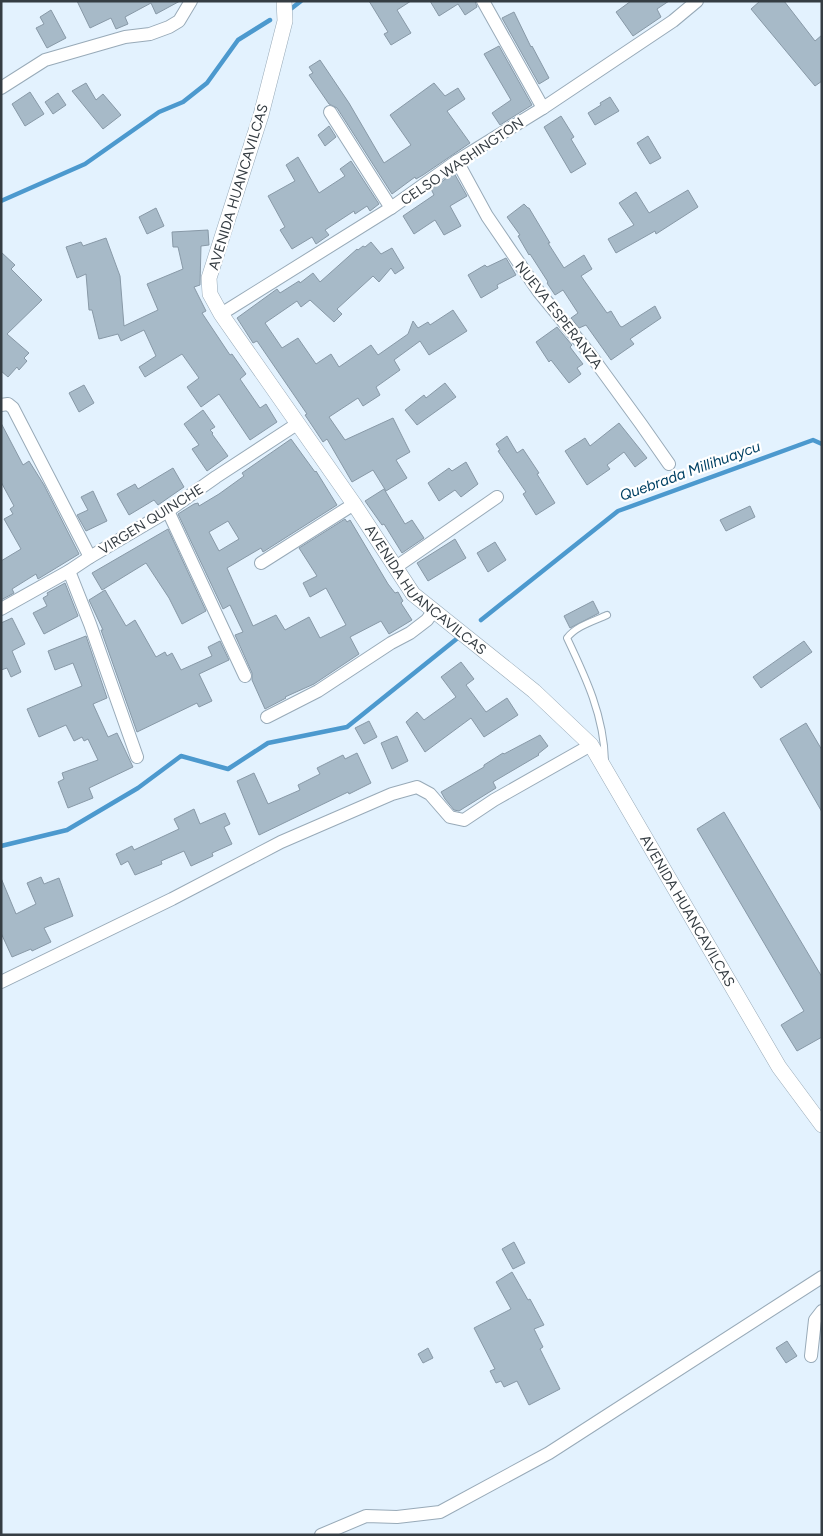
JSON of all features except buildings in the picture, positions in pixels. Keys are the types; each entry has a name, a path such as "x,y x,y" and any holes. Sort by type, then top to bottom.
{"street":[{"path":"1,88 45,60 125,38 150,34 169,26 179,21 191,1"},
{"name":"AVENIDA HUANCAVILCAS","path":"284,1 285,21 262,115 210,278 210,294 221,314 354,504 413,594 534,691 591,745 779,1067 822,1125"},
{"path":"483,1 543,108"},
{"name":"CELSO WASHINGTON","path":"221,314 391,208 457,160 543,108 672,22 697,1"},
{"path":"330,112 391,208"},
{"name":"NUEVA ESPERANZA","path":"457,160 487,216 539,292 601,370 668,464"},
{"path":"1,405 8,404 14,408 90,557"},
{"name":"VIRGEN QUINCHE","path":"1,609 69,571 168,511 297,424"},
{"path":"396,567 497,498"},
{"path":"261,563 354,504"},
{"path":"168,511 245,676"},
{"path":"69,571 90,624 137,757"},
{"path":"268,717 318,691 391,643 410,633 427,620 434,610"},
{"path":"1,982 172,899 282,842 392,794 417,787 430,794 450,817 464,820 494,800 591,745"},
{"path":"321,1535 366,1516 397,1518 440,1512 549,1453 822,1277"},
{"path":"811,1356 815,1320 822,1311"}],"lane":[{"path":"605,770 605,744 592,692 567,638 571,633 607,615"}],"waterway":[{"path":"292,8 301,1"},
{"path":"1,201 85,164 159,112 183,102 207,83 238,40 270,20"},
{"name":"Quebrada Millihuaycu","path":"481,620 618,511 813,440 822,444"},
{"name":"Quebrada Millihuaycu","path":"1,846 67,830 138,788 181,756 228,769 268,743 347,727 459,637"}]}
